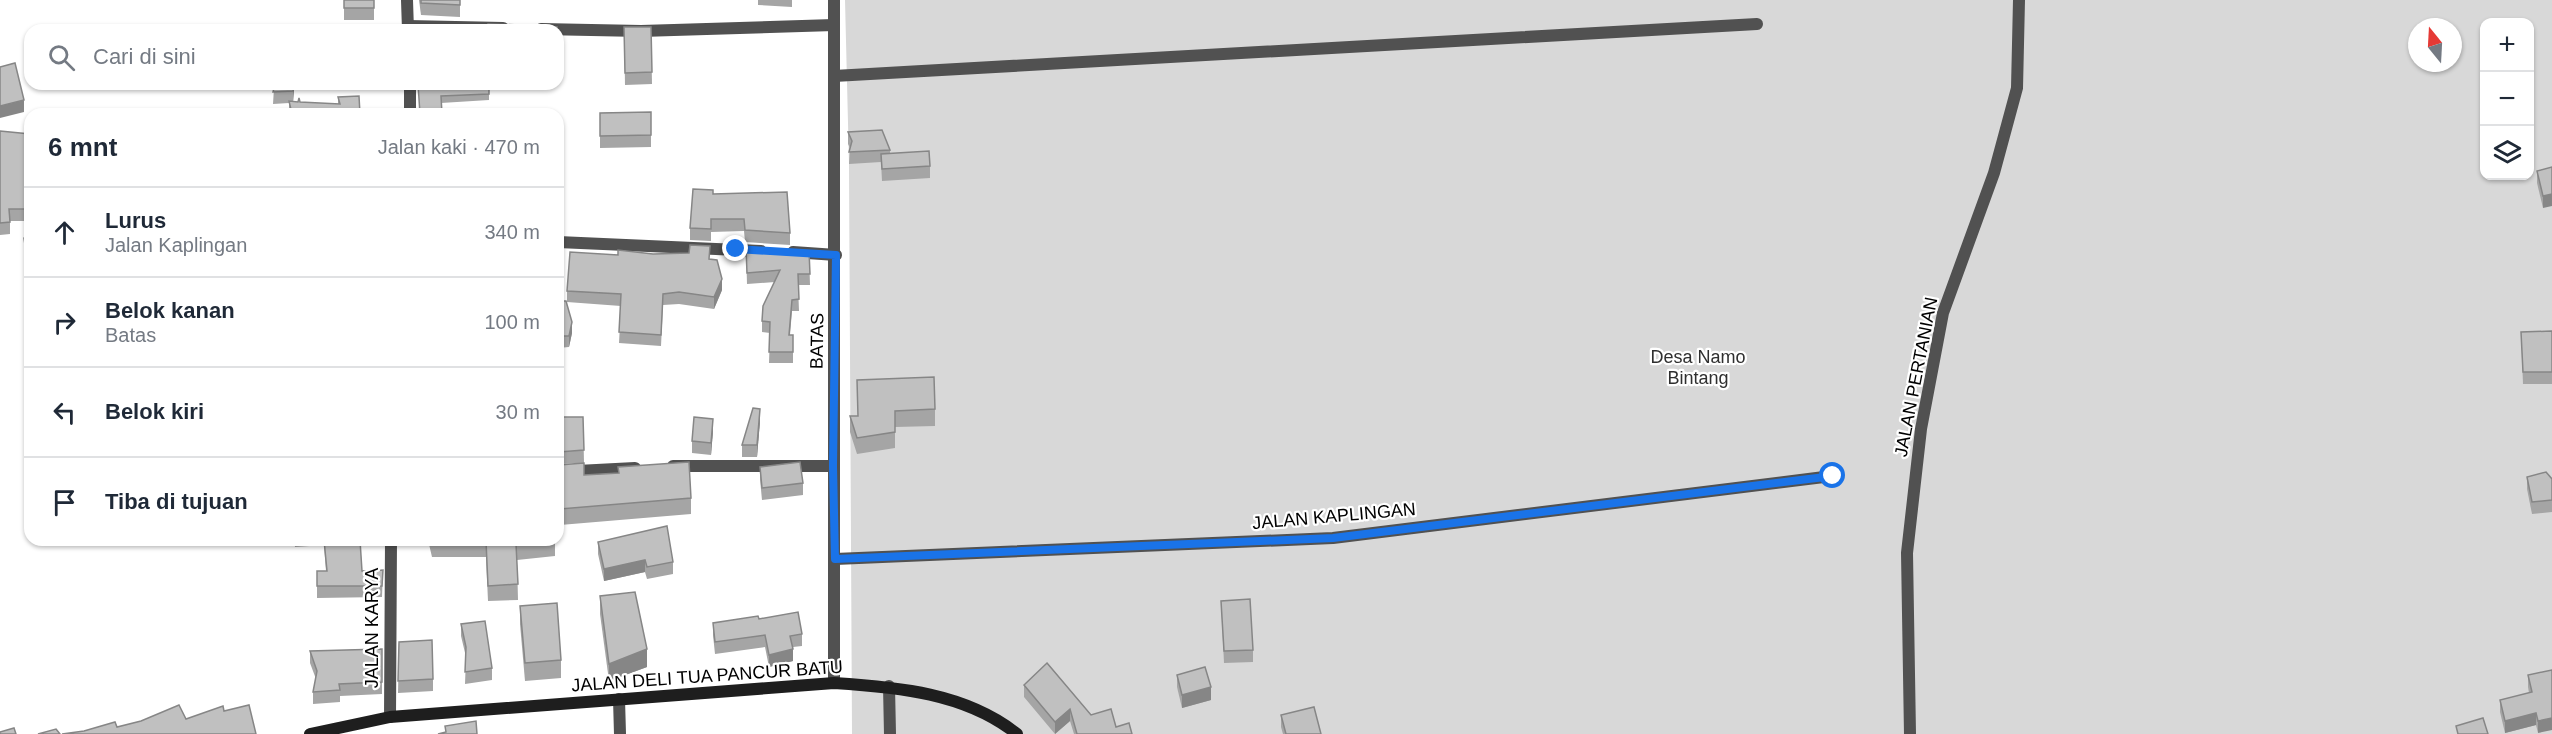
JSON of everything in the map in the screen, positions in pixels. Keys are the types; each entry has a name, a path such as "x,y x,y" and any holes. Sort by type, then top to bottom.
{"main road":[{"name":"JALAN DELI TUA PANCUR BATU","path":"310,734 390,717 834,683 889,686 960,703 1007,726 1017,734"}],"street":[{"path":"407,0 408,24"},
{"name":"BATAS","path":"834,0 836,255 833,466 834,683"},
{"name":"JALAN PERTANIAN","path":"1910,734 1907,553 1921,429 1944,314 1994,173 2017,88 2019,0"},
{"path":"834,76 1757,24"},
{"path":"564,29 641,31 834,25"},
{"path":"410,90 410,108"},
{"path":"564,242 836,255"},
{"path":"564,472 656,467 833,466"},
{"name":"JALAN KAPLINGAN","path":"835,559 1333,538 1833,476"},
{"name":"JALAN KARYA","path":"390,717 391,546"},
{"path":"889,686 890,734"},
{"path":"619,699 620,734"}],"green space":[{"name":"Desa Namo Bintang","path":"845,0 2552,0 2552,734 852,734 849,164"}],"building":[{"path":"344,0 374,0 374,8 344,8"},
{"path":"421,0 460,0 460,5 421,3"},
{"path":"624,27 651,27 652,72 625,73"},
{"path":"15,63 24,100 0,106 0,67"},
{"path":"274,90 293,90 293,91 273,92"},
{"path":"418,90 489,90 489,94 441,96 442,108 420,108"},
{"path":"359,96 360,108 291,108 289,101 298,102 299,98 300,102 340,104 338,97"},
{"path":"651,112 651,135 600,136 600,113"},
{"path":"882,130 890,150 849,152 852,141 848,132"},
{"path":"0,131 24,133 24,209 9,209 10,222 0,223"},
{"path":"929,151 930,166 882,169 881,154"},
{"path":"2552,167 2552,194 2543,196 2537,171"},
{"path":"693,189 713,190 713,194 787,192 790,233 745,230 744,219 711,219 711,229 690,228"},
{"path":"690,245 710,246 709,259 717,260 722,279 714,297 679,292 663,294 661,335 619,332 621,294 567,291 570,252 618,255 618,250 653,254 689,253"},
{"path":"746,248 809,251 810,274 798,274 799,299 792,300 789,335 793,335 793,352 769,352 770,322 762,321 763,306 780,270 747,273"},
{"path":"564,301 566,301 572,322 569,336 564,336"},
{"path":"2552,331 2552,372 2523,372 2521,332"},
{"path":"934,377 935,409 895,411 895,432 857,438 850,416 858,416 857,380"},
{"path":"753,408 760,409 757,445 742,445"},
{"path":"564,417 583,417 584,450 564,452"},
{"path":"694,417 713,419 711,443 692,441"},
{"path":"689,462 691,498 564,509 564,465 584,463 584,475 619,473 618,467"},
{"path":"800,462 803,483 762,488 760,467"},
{"path":"2546,472 2552,479 2552,500 2532,502 2527,477"},
{"path":"667,526 673,562 647,567 645,560 604,569 598,542"},
{"path":"325,546 360,546 362,571 383,570 382,586 317,586 317,571 327,571"},
{"path":"486,546 516,546 518,584 488,586"},
{"path":"635,592 647,649 609,664 600,596"},
{"path":"1250,599 1253,650 1224,651 1221,601"},
{"path":"557,603 561,660 525,663 520,606"},
{"path":"798,612 802,634 790,636 793,649 769,655 765,635 715,642 713,623 758,616 759,619"},
{"path":"485,621 492,668 465,672 466,647 461,624"},
{"path":"432,640 433,679 398,681 399,642"},
{"path":"382,649 382,682 339,684 340,690 313,692 317,671 310,651"},
{"path":"1047,663 1091,715 1111,709 1116,727 1129,723 1132,734 1077,734 1070,709 1055,722 1024,685"},
{"path":"1205,667 1211,687 1182,695 1177,675"},
{"path":"2552,670 2552,718 2538,721 2536,713 2505,721 2500,700 2532,692 2528,675"},
{"path":"179,705 186,719 223,706 224,711 249,705 256,734 62,734 84,731 115,722 117,727 141,721"},
{"path":"1314,707 1321,734 1286,734 1281,715"},
{"path":"2483,718 2488,734 2458,734 2456,726"},
{"path":"476,721 477,734 438,734 446,732 445,726"},
{"path":"14,728 16,734 0,734 0,732"},
{"path":"56,729 60,734 38,734"}],"route":[{"path":"736,249 836,255 833,466 835,559 1333,538 1833,476"}]}
